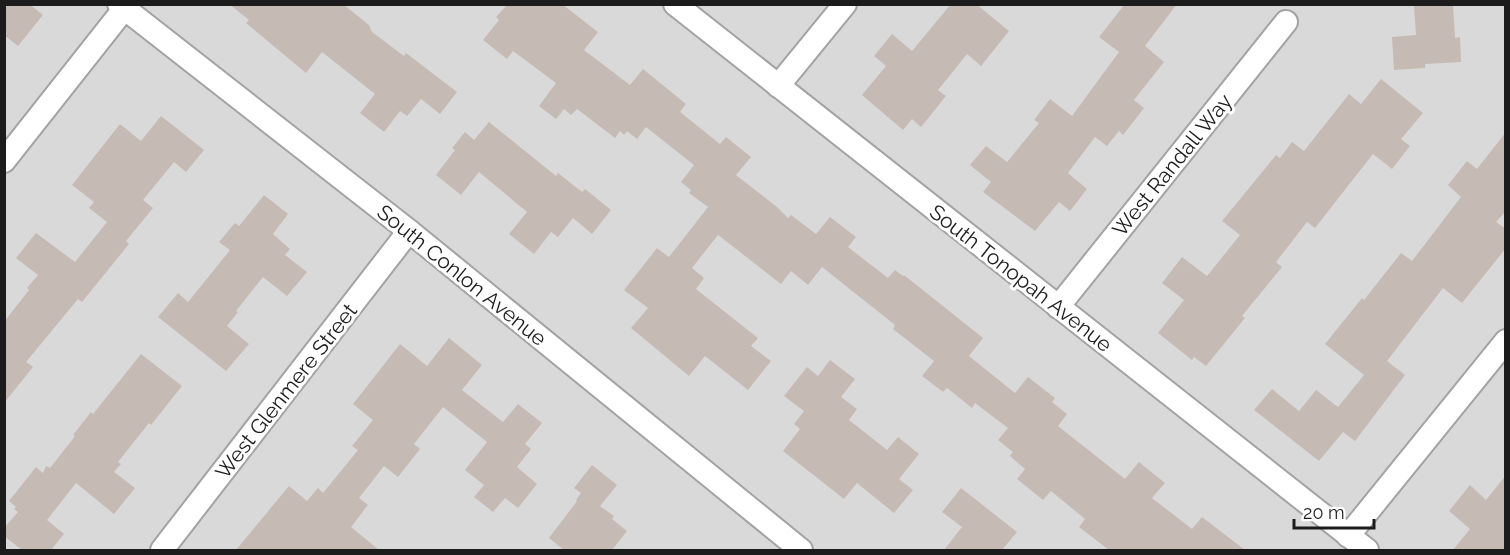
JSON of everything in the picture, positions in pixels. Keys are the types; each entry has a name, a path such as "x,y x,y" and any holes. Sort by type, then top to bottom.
{"street":[{"name":"South Tonopah Avenue","path":"675,4 1367,550"},
{"path":"778,86 844,4"},
{"path":"4,161 124,6"},
{"name":"South Conlon Avenue","path":"124,6 409,231 801,550"},
{"name":"West Randall Way","path":"1058,307 1286,22"},
{"name":"West Glenmere Street","path":"162,550 409,231"},
{"path":"1348,536 1506,341"}],"shaded area":[{"path":"5,5 1505,5 1505,550 5,550"}],"building":[{"path":"4,4 29,4 43,15 18,46 4,35"},
{"path":"229,4 343,4 369,25 372,32 404,56 406,53 457,92 440,114 421,99 407,116 400,111 384,132 360,113 375,94 322,52 306,73 246,23 249,20"},
{"path":"508,4 562,4 598,32 584,50 630,85 643,69 686,104 680,112 720,144 726,137 751,157 736,175 788,218 791,215 816,234 830,217 856,237 848,247 888,278 895,270 904,275 983,338 969,356 1015,393 1028,377 1055,398 1052,402 1067,414 1058,426 1125,479 1139,462 1165,483 1152,498 1192,529 1202,517 1245,550 1109,550 1079,527 1085,519 1051,491 1043,500 1017,479 1025,469 1010,456 1013,452 998,440 1008,428 975,403 972,408 947,388 943,392 922,376 934,361 893,329 895,325 822,267 808,285 791,271 781,284 718,235 692,268 704,278 696,289 758,338 751,346 771,361 748,390 705,356 689,376 631,328 648,308 624,290 657,248 669,257 708,207 689,193 691,190 681,182 694,165 646,127 637,139 627,131 624,135 620,131 615,138 577,109 571,115 564,109 556,119 539,106 556,83 513,51 507,59 483,40 499,20 496,17"},
{"path":"951,4 976,4 1009,31 981,66 967,54 938,90 946,96 921,127 912,119 903,130 862,95 886,66 874,56 892,34 912,51"},
{"path":"1125,4 1177,4 1145,46 1164,62 1134,100 1144,108 1123,135 1119,131 1107,146 1095,137 1068,173 1087,189 1070,211 1059,202 1035,231 983,192 991,182 970,165 986,146 1007,162 1039,123 1034,120 1050,99 1072,116 1119,52 1099,37"},
{"path":"1453,4 1455,38 1460,37 1461,62 1425,64 1425,68 1394,70 1392,37 1416,35 1414,6"},
{"path":"1381,79 1423,113 1401,139 1410,146 1392,169 1373,154 1315,228 1307,222 1276,262 1282,267 1242,316 1245,318 1206,366 1194,357 1192,360 1158,333 1184,300 1162,283 1182,257 1207,276 1240,235 1222,221 1276,155 1280,158 1292,142 1304,151 1349,94 1361,104"},
{"path":"161,116 204,150 186,172 174,162 143,200 153,208 126,241 129,244 82,302 78,299 26,362 33,367 4,403 4,322 38,275 16,258 36,233 75,262 107,222 89,208 94,202 72,185 120,124 141,141"},
{"path":"489,122 556,176 558,173 582,192 585,189 611,210 592,234 573,218 558,237 551,232 534,254 509,234 527,212 479,172 461,195 436,175 455,150 452,148 465,132 474,140"},
{"path":"1506,132 1506,211 1496,222 1506,229 1506,248 1462,303 1443,288 1387,361 1405,375 1355,441 1343,432 1319,461 1254,410 1272,389 1299,411 1316,390 1338,407 1364,375 1325,344 1401,253 1412,261 1461,197 1448,185 1467,161 1477,169"},
{"path":"264,195 288,214 273,234 290,249 285,255 307,272 287,296 263,277 227,326 249,344 226,371 158,317 178,293 188,302 230,250 219,242 235,223 239,226"},
{"path":"449,338 482,365 462,390 503,422 518,404 542,423 525,444 531,449 517,467 537,484 518,508 505,498 493,512 474,497 484,485 465,470 487,442 443,407 414,444 420,449 398,477 384,466 359,498 368,505 351,527 379,550 236,550 289,486 307,501 318,488 323,493 358,450 352,446 373,420 353,404 400,344 427,366"},
{"path":"141,354 182,386 118,462 121,464 114,472 135,488 114,514 76,483 47,520 64,534 51,550 22,550 4,536 4,528 18,512 9,501 36,467 43,473 46,466 50,468 91,412 93,414"},
{"path":"830,360 855,379 841,397 857,409 849,420 887,450 898,437 919,454 899,479 913,490 894,513 857,483 844,499 783,451 800,429 794,424 804,411 784,396 807,367 818,376"},
{"path":"592,465 617,485 600,506 614,516 612,519 627,531 612,550 564,550 549,538 577,501 581,493 574,488"},
{"path":"1506,475 1506,550 1453,550 1470,529 1449,511 1470,485 1486,500"},
{"path":"961,488 1017,532 1002,550 944,550 962,527 942,512"}]}
